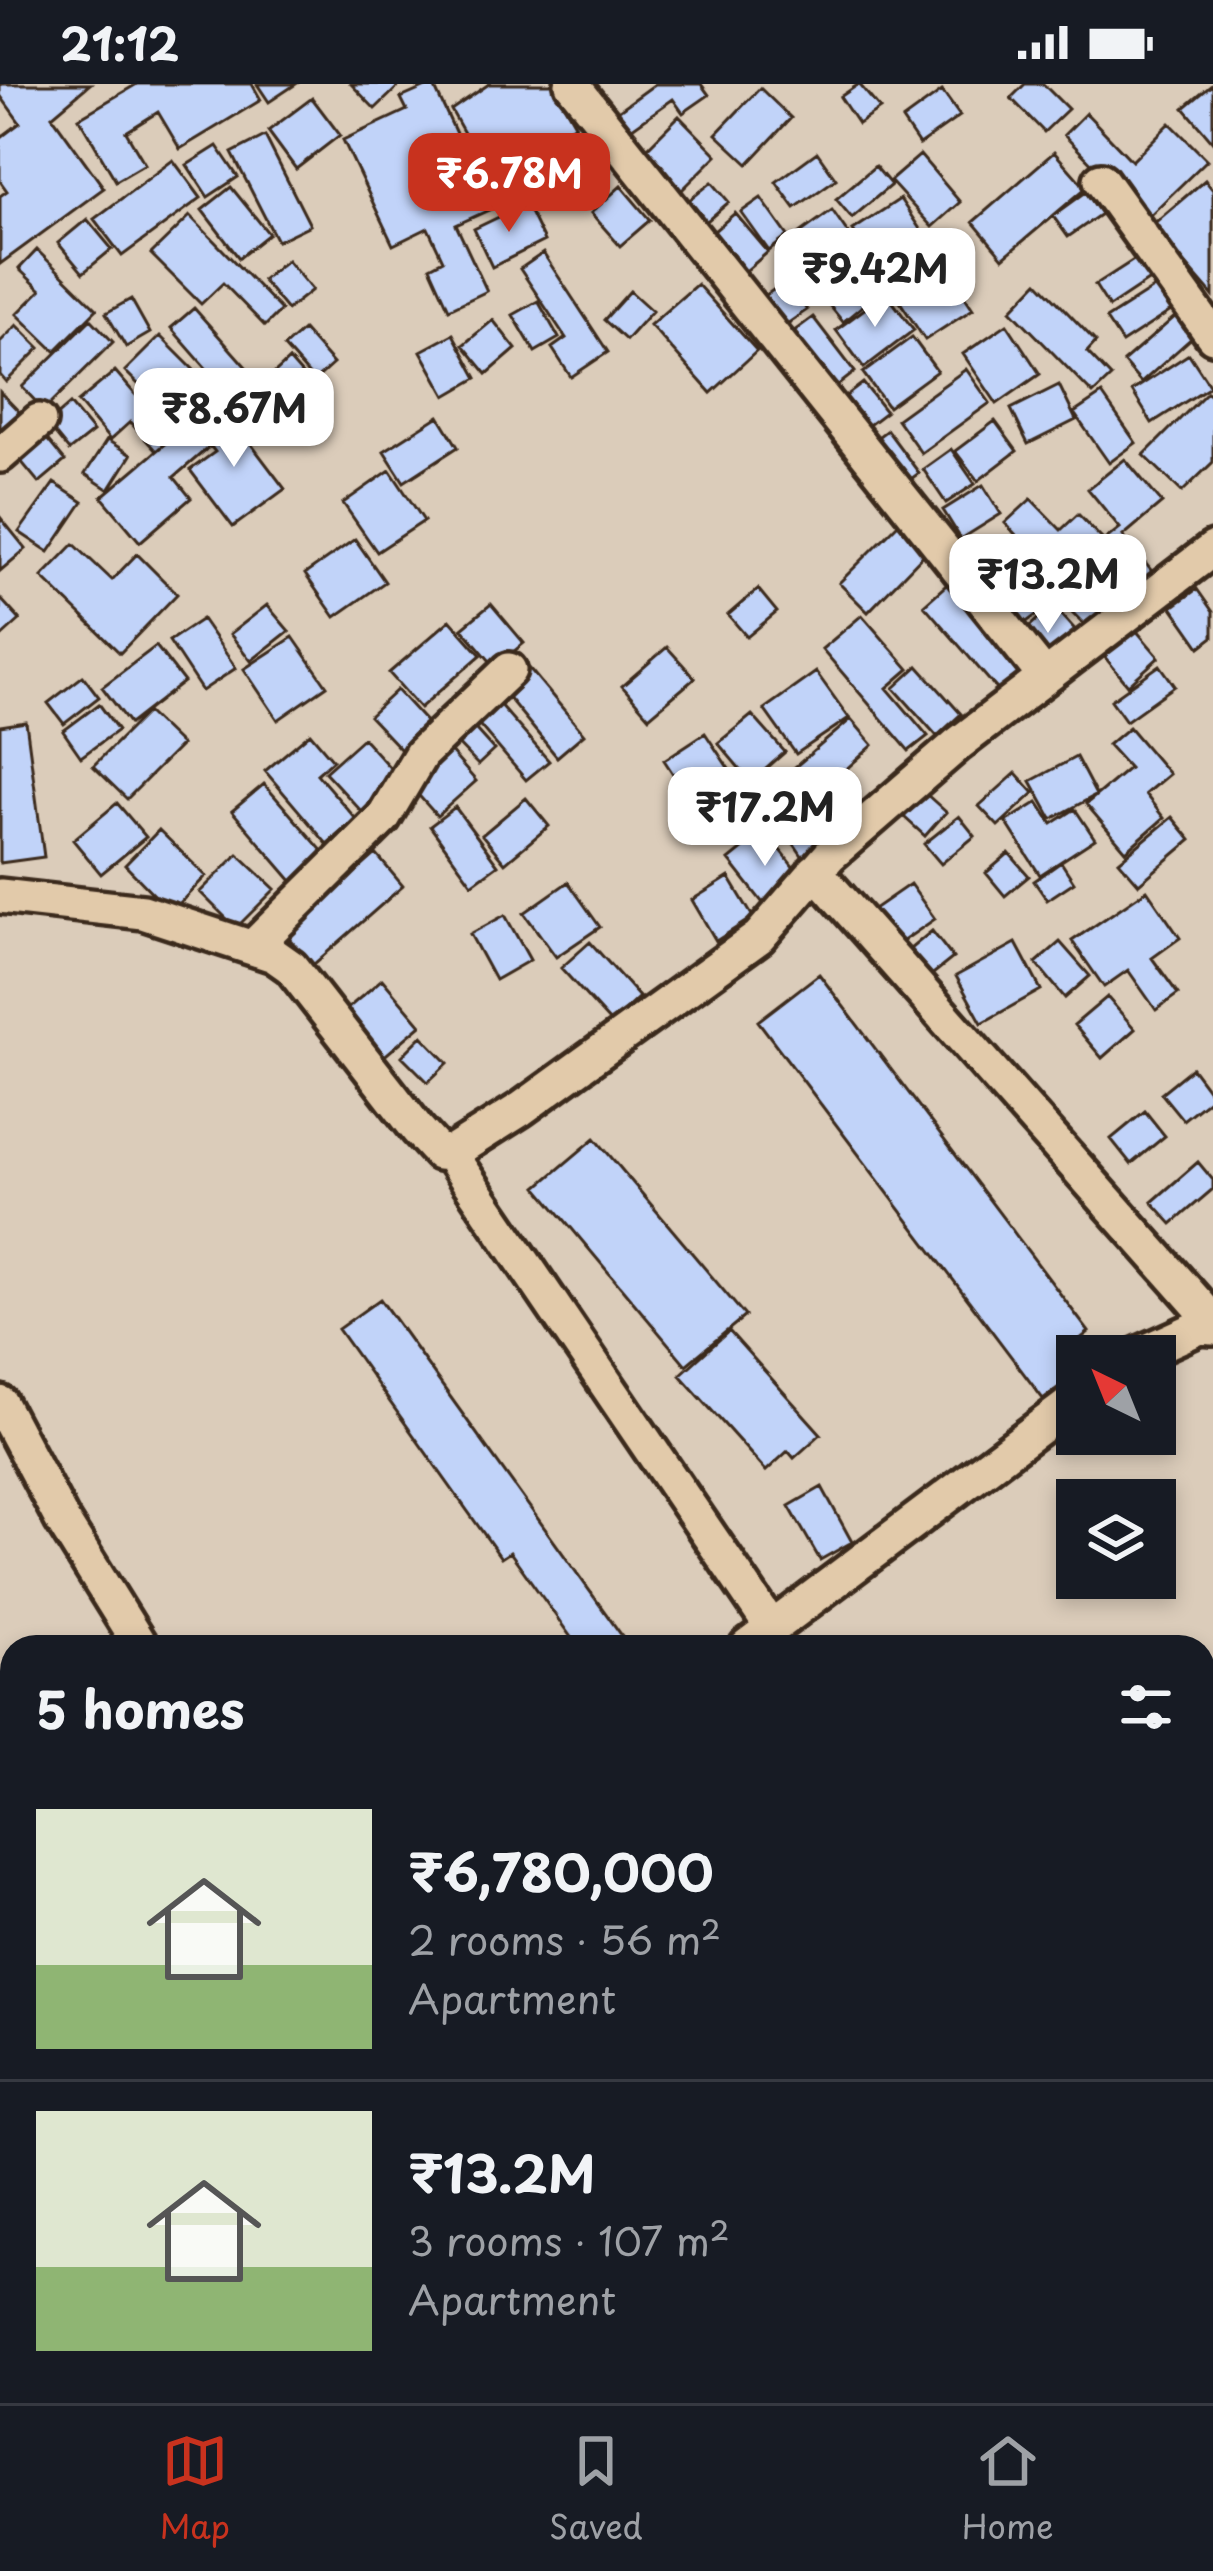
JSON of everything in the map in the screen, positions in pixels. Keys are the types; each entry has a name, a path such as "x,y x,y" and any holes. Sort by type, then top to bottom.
{"street":[{"path":"572,84 1045,677"},
{"path":"1101,180 1213,336"},
{"path":"0,455 39,421"},
{"path":"0,896 142,912 253,946 291,967 418,1130 440,1153 450,1154 521,1109 759,937 815,871 958,744 1211,555"},
{"path":"253,946 383,818 421,754 509,670"},
{"path":"815,871 1213,1324 1176,1338"},
{"path":"450,1154 757,1635"},
{"path":"0,1403 125,1635"},
{"path":"763,1635 1056,1415"}],"building":[{"path":"0,84 90,84 52,116 104,188 0,264 0,196 7,191 0,181 0,138 20,123 0,95"},
{"path":"137,84 252,84 261,100 180,149 158,112 126,132 145,164 116,181 79,118"},
{"path":"257,84 296,84 269,102"},
{"path":"351,84 401,84 375,109"},
{"path":"433,84 491,209 456,225 487,291 449,309 430,267 443,260 428,228 393,245 343,140 407,110 401,98"},
{"path":"489,84 552,84 575,124 511,162 524,186 501,199 451,110"},
{"path":"655,84 701,84 709,95 683,113 673,99 628,131 615,113"},
{"path":"859,84 880,109 858,124 840,97"},
{"path":"1025,84 1043,84 1068,109 1044,132 1011,98"},
{"path":"1213,84 1213,142 1184,108"},
{"path":"760,88 791,118 748,164 716,134"},
{"path":"942,91 960,116 919,145 902,120"},
{"path":"312,98 340,135 296,169 268,131"},
{"path":"1086,113 1132,161 1170,123 1207,160 1146,219 1064,135"},
{"path":"679,116 717,155 677,195 638,157"},
{"path":"570,129 588,154 552,182 533,158"},
{"path":"265,136 310,225 277,241 232,153"},
{"path":"217,146 238,177 208,197 187,165"},
{"path":"817,152 836,179 795,208 776,182"},
{"path":"1054,152 1086,188 1003,258 973,222"},
{"path":"595,153 610,171 565,211 549,194"},
{"path":"920,155 960,202 932,227 890,181"},
{"path":"173,160 201,198 122,256 94,219"},
{"path":"875,166 891,185 852,218 836,199"},
{"path":"1205,180 1213,190 1213,296 1152,225"},
{"path":"712,182 729,202 700,227 682,206"},
{"path":"621,186 650,220 620,246 591,213"},
{"path":"231,187 269,234 239,258 202,210"},
{"path":"1086,192 1101,214 1068,237 1053,216"},
{"path":"761,198 788,236 769,251 741,212"},
{"path":"900,199 973,309 925,340 853,230"},
{"path":"526,204 544,241 492,267 474,229"},
{"path":"832,210 857,246 815,277 789,241"},
{"path":"735,213 768,252 740,276 707,237"},
{"path":"190,216 281,310 265,326 223,283 201,304 151,254"},
{"path":"87,219 112,249 83,273 58,243"},
{"path":"37,250 97,309 55,351 17,314 41,290 19,269"},
{"path":"543,253 608,352 571,377 552,348 566,338 520,269"},
{"path":"1143,254 1157,275 1109,307 1095,285"},
{"path":"855,257 882,290 843,322 816,289"},
{"path":"287,260 312,290 287,310 262,280"},
{"path":"786,281 807,310 774,333 753,304"},
{"path":"1038,282 1096,342 1087,352 1111,377 1093,394 1011,310"},
{"path":"697,284 757,351 711,393 650,325"},
{"path":"1159,285 1174,309 1122,343 1106,319"},
{"path":"630,291 652,311 626,340 604,320"},
{"path":"886,293 914,330 864,368 836,330"},
{"path":"131,299 150,333 126,347 106,313"},
{"path":"538,301 559,338 535,352 513,315"},
{"path":"194,308 262,385 289,360 311,385 260,430 171,328"},
{"path":"1178,314 1196,334 1141,383 1123,362"},
{"path":"813,317 855,372 832,390 790,334"},
{"path":"91,319 113,342 44,410 22,387"},
{"path":"493,320 516,349 487,374 463,345"},
{"path":"1007,324 1040,374 997,404 963,354"},
{"path":"17,325 40,348 6,382 0,375 0,342"},
{"path":"303,330 333,364 314,381 284,347"},
{"path":"453,334 477,378 446,396 421,351"},
{"path":"160,336 216,392 181,427 125,371"},
{"path":"912,337 937,371 888,407 863,373"},
{"path":"1189,354 1210,386 1152,423 1132,391"},
{"path":"966,369 990,403 921,453 897,419"},
{"path":"115,371 172,437 156,451 130,422 110,440 78,402"},
{"path":"863,383 886,412 857,434 834,405"},
{"path":"1059,385 1076,420 1028,444 1011,409"},
{"path":"0,392 27,420 0,444"},
{"path":"1207,392 1213,397 1213,462 1182,492 1144,455"},
{"path":"1102,394 1136,443 1109,463 1074,413"},
{"path":"70,404 93,432 69,451 47,424"},
{"path":"223,407 285,489 233,527 190,470 215,452 196,427"},
{"path":"439,416 458,447 404,482 384,451"},
{"path":"995,421 1017,451 978,481 955,451"},
{"path":"188,424 209,447 174,477 191,498 140,542 102,497"},
{"path":"887,430 919,473 899,488 867,445"},
{"path":"41,432 65,461 39,483 15,454"},
{"path":"107,440 131,455 109,490 85,474"},
{"path":"951,449 975,484 946,503 923,469"},
{"path":"1125,459 1162,503 1123,536 1155,575 1126,599 1088,553 1120,528 1088,489"},
{"path":"390,470 424,521 377,552 343,503"},
{"path":"54,483 83,502 49,552 19,532"},
{"path":"983,485 1001,514 961,539 943,510"},
{"path":"1031,499 1061,530 1078,514 1102,539 1058,580 1005,523"},
{"path":"0,517 26,549 0,571"},
{"path":"902,520 930,548 868,612 839,583"},
{"path":"355,539 385,582 335,617 305,574"},
{"path":"1015,542 1042,577 1026,591 1042,611 1014,631 971,576"},
{"path":"74,544 112,580 137,554 177,594 120,653 42,577"},
{"path":"1083,565 1116,599 1088,628 1054,594"},
{"path":"952,580 1030,670 1002,695 924,605"},
{"path":"758,589 777,612 747,637 728,615"},
{"path":"1197,589 1213,612 1213,637 1200,647 1172,607"},
{"path":"0,598 20,620 0,638"},
{"path":"491,604 524,643 495,667 462,628"},
{"path":"267,605 289,631 251,661 230,634"},
{"path":"1053,605 1079,634 1044,667 1017,638"},
{"path":"862,615 909,669 887,688 928,736 909,751 822,649"},
{"path":"202,619 236,668 202,691 169,641"},
{"path":"450,620 481,655 420,708 389,673"},
{"path":"1129,622 1159,657 1128,685 1098,649"},
{"path":"293,637 327,686 278,720 244,669"},
{"path":"156,646 184,682 130,724 102,687"},
{"path":"667,647 695,678 649,717 622,686"},
{"path":"1160,665 1175,686 1126,721 1111,700"},
{"path":"918,666 961,714 937,736 894,688"},
{"path":"529,668 584,734 557,757 502,690"},
{"path":"816,672 849,718 796,754 764,709"},
{"path":"83,676 99,697 64,724 48,703"},
{"path":"397,690 430,726 403,752 369,716"},
{"path":"491,695 549,761 526,780 470,714"},
{"path":"99,704 118,730 81,757 63,731"},
{"path":"147,712 181,745 127,799 93,766"},
{"path":"752,715 785,752 751,782 718,743"},
{"path":"851,719 873,745 832,782 854,808 834,825 788,773"},
{"path":"467,720 494,750 478,765 450,736"},
{"path":"26,722 44,857 0,863 0,726"},
{"path":"1129,727 1169,774 1145,794 1164,818 1126,851 1086,804 1129,768 1108,745"},
{"path":"310,733 333,760 317,774 356,819 327,844 265,771"},
{"path":"705,733 741,787 700,815 664,760"},
{"path":"363,738 401,780 364,814 325,772"},
{"path":"449,750 476,781 437,816 413,789"},
{"path":"1076,757 1096,795 1052,819 1031,781"},
{"path":"1016,773 1034,793 998,826 979,806"},
{"path":"783,774 830,843 805,860 757,790"},
{"path":"264,784 325,854 293,882 232,811"},
{"path":"925,793 946,812 925,836 904,817"},
{"path":"526,798 549,826 505,863 482,835"},
{"path":"1038,802 1052,824 1075,809 1095,839 1040,875 1006,822"},
{"path":"117,803 146,837 101,874 73,840"},
{"path":"455,807 498,865 472,884 430,826"},
{"path":"959,816 975,836 941,864 924,844"},
{"path":"1172,817 1191,840 1139,884 1119,861"},
{"path":"159,830 206,876 171,912 125,865"},
{"path":"765,831 802,878 766,907 729,860"},
{"path":"1009,853 1029,876 1005,896 986,873"},
{"path":"238,854 275,889 236,928 200,892"},
{"path":"376,854 403,886 313,965 285,934"},
{"path":"1061,862 1074,882 1047,900 1034,881"},
{"path":"729,877 753,917 716,941 692,900"},
{"path":"568,882 600,927 556,957 524,913"},
{"path":"910,884 935,919 896,946 871,911"},
{"path":"1147,890 1180,938 1152,958 1178,994 1156,1010 1128,970 1104,987 1072,941"},
{"path":"505,915 530,960 495,980 470,934"},
{"path":"932,931 953,958 919,985 899,958"},
{"path":"590,942 639,997 611,1023 561,968"},
{"path":"1060,942 1090,976 1065,998 1036,963"},
{"path":"1016,943 1041,990 982,1023 956,976"},
{"path":"819,974 1089,1332 1056,1335 1056,1389 1043,1399 758,1021"},
{"path":"382,979 421,1025 380,1060 340,1015"},
{"path":"1107,997 1135,1029 1102,1058 1074,1025"},
{"path":"422,1036 448,1063 428,1082 402,1056"},
{"path":"1192,1068 1213,1096 1183,1120 1161,1093"},
{"path":"1145,1111 1165,1136 1131,1164 1111,1139"},
{"path":"595,1138 745,1316 686,1365 537,1187"},
{"path":"1198,1162 1213,1180 1213,1189 1172,1224 1152,1202"},
{"path":"380,1299 621,1635 569,1635 510,1552 501,1558 338,1329"},
{"path":"729,1331 821,1434 794,1458 788,1451 766,1471 680,1375"},
{"path":"822,1487 852,1542 820,1560 789,1506"}]}
